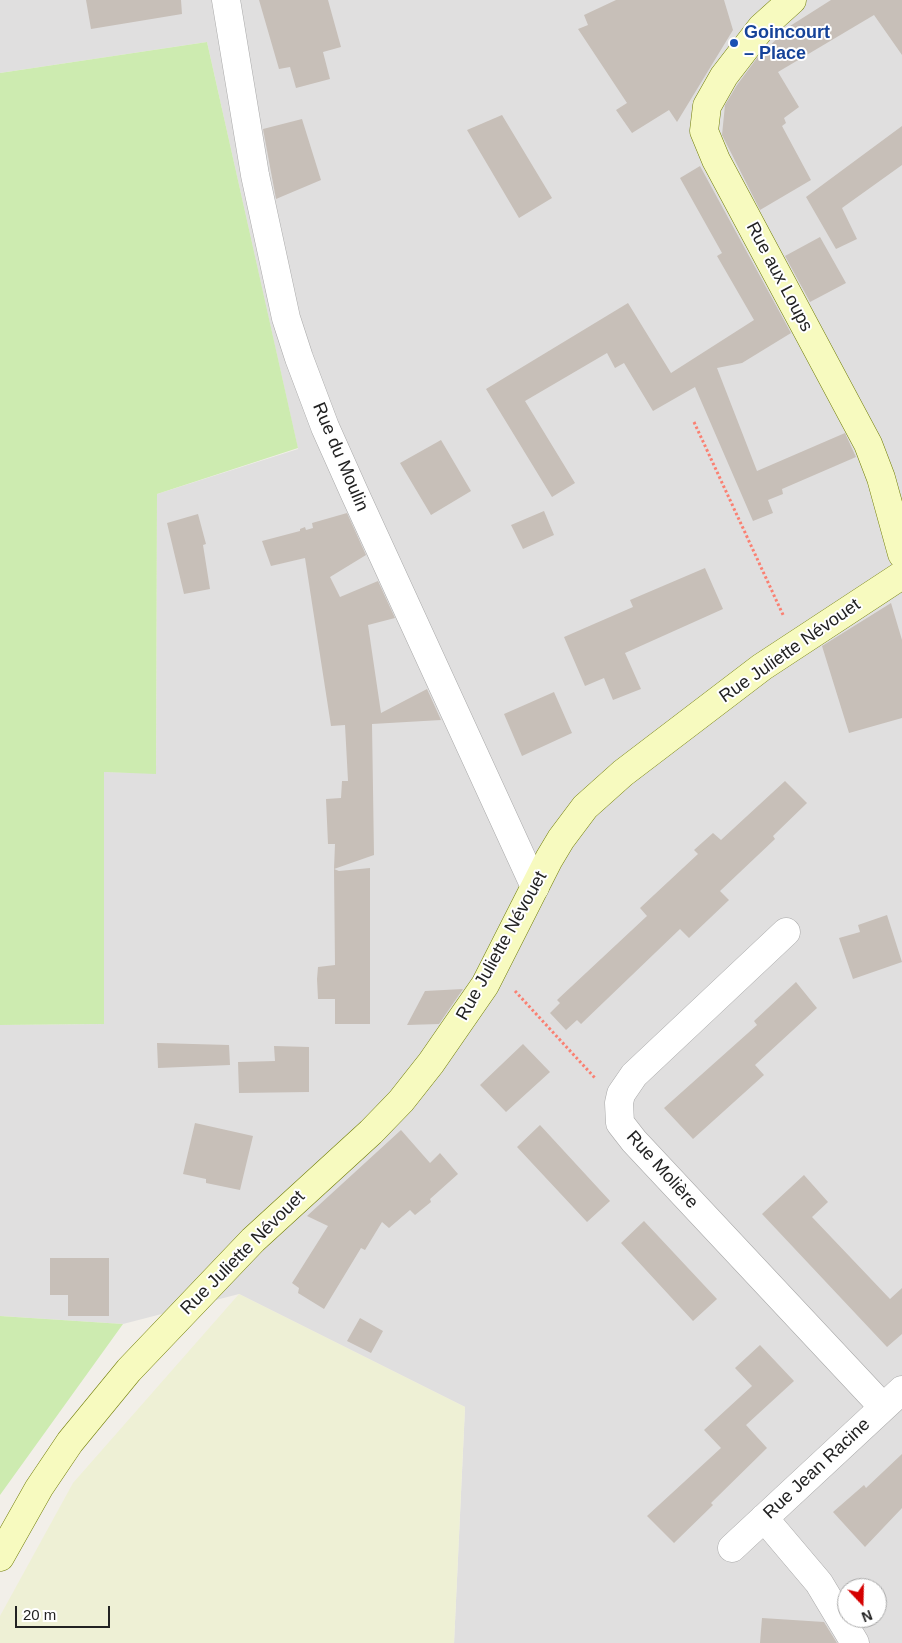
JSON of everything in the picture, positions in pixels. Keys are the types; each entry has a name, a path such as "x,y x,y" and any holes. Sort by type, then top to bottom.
{"street":[{"name":"Rue du Moulin","path":"226,0 255,175 286,318 325,427 535,887"},
{"name":"Rue aux Loups","path":"779,5 746,46 714,91 704,118 704,131 716,160 868,444 881,478 902,554"},
{"name":"Rue Juliette Névouet","path":"0,1557 39,1488 103,1400 180,1314 253,1240 371,1132 401,1101 445,1046 494,968 561,839 603,790 737,685 902,575"},
{"path":"619,1103 626,1085 634,1075 786,932"},
{"name":"Rue Molière","path":"619,1103 620,1123 626,1133 893,1399"},
{"name":"Rue Jean Racine","path":"732,1548 893,1399"},
{"path":"764,1518 819,1583 855,1643"}],"path":[{"path":"694,422 796,644"},
{"path":"494,968 619,1103"}],"shaded area":[{"path":"0,0 902,0 902,1643 454,1643 465,1407 239,1294 123,1324 0,1316 0,1025 104,1024 104,772 156,773 157,494 298,449 207,42 0,73"}],"green space":[{"path":"207,42 298,448 157,494 156,774 104,772 104,1024 0,1025 0,73"},
{"path":"239,1294 465,1407 454,1643 0,1643 0,1616 73,1483"},
{"path":"0,1316 123,1324 0,1495"}],"building":[{"path":"86,0 181,0 182,14 91,29"},
{"path":"259,0 328,0 341,47 323,52 330,79 296,88 290,67 279,69"},
{"path":"616,0 724,0 733,30 677,122 669,110 632,133 616,110 627,103 578,29 588,25 584,15"},
{"path":"831,0 902,0 902,55 874,15 778,72 799,107 784,118 786,123 782,126 811,180 760,210 722,135 725,105 757,58 790,26"},
{"path":"502,115 552,198 519,218 467,130"},
{"path":"302,119 321,180 276,199 263,129"},
{"path":"902,126 902,165 842,208 857,239 836,249 806,197"},
{"path":"700,166 791,333 742,363 717,368 757,471 845,433 856,457 782,489 783,494 768,500 773,513 753,521 695,387 653,411 624,363 615,368 607,353 525,401 575,483 552,497 486,389 628,303 671,373 754,320 717,256 722,253 680,178"},
{"path":"820,237 846,283 810,302 785,256"},
{"path":"441,440 471,491 431,515 400,463"},
{"path":"544,511 554,535 523,549 511,525"},
{"path":"347,513 366,555 330,577 340,597 378,581 395,618 368,625 381,713 427,689 441,720 372,724 374,855 334,869 335,844 328,844 326,799 341,798 342,781 348,781 345,725 331,726 305,558 271,566 262,541 300,531 300,529 305,527 306,530 313,528 312,523"},
{"path":"198,514 206,544 203,545 210,589 184,594 167,523"},
{"path":"705,568 723,609 625,653 641,689 613,700 604,678 585,686 564,637 633,607 630,600"},
{"path":"891,603 902,640 902,718 849,733 822,646"},
{"path":"554,692 572,733 522,756 504,714"},
{"path":"785,781 807,803 773,836 775,839 720,891 729,900 689,938 680,929 581,1024 577,1020 566,1030 550,1013 560,1003 557,1000 647,916 640,908 698,854 694,850 713,833 721,840"},
{"path":"370,868 370,1024 335,1024 335,999 318,999 317,979 318,967 335,965 334,869 339,871"},
{"path":"887,915 902,962 853,979 839,938 860,932 858,925"},
{"path":"796,982 817,1008 755,1065 764,1075 693,1139 664,1108 757,1025 754,1021"},
{"path":"463,989 439,1024 407,1025 425,991"},
{"path":"157,1043 229,1045 230,1065 158,1068"},
{"path":"523,1044 550,1072 506,1112 480,1085"},
{"path":"274,1046 309,1047 309,1092 239,1093 238,1062 275,1061"},
{"path":"195,1123 253,1136 240,1190 206,1183 206,1179 183,1174"},
{"path":"540,1125 610,1201 587,1222 517,1147"},
{"path":"401,1130 430,1163 440,1153 458,1174 430,1199 431,1202 415,1215 410,1210 389,1228 382,1222 365,1250 361,1248 324,1309 298,1293 299,1288 292,1283 328,1226 307,1216"},
{"path":"804,1175 828,1202 812,1217 890,1299 902,1288 902,1334 887,1347 762,1214"},
{"path":"644,1221 717,1299 693,1321 621,1243"},
{"path":"50,1258 109,1258 109,1316 68,1316 68,1295 50,1295"},
{"path":"360,1318 383,1331 371,1353 347,1341"},
{"path":"760,1345 794,1381 746,1425 767,1448 711,1503 713,1505 674,1543 647,1516 721,1448 704,1430 752,1386 735,1368"},
{"path":"902,1454 902,1508 865,1547 833,1512 864,1485 866,1488"},
{"path":"762,1618 824,1622 837,1643 760,1643"}],"place":[{"name":"Goincourt – Place","path":"734,43"}]}
